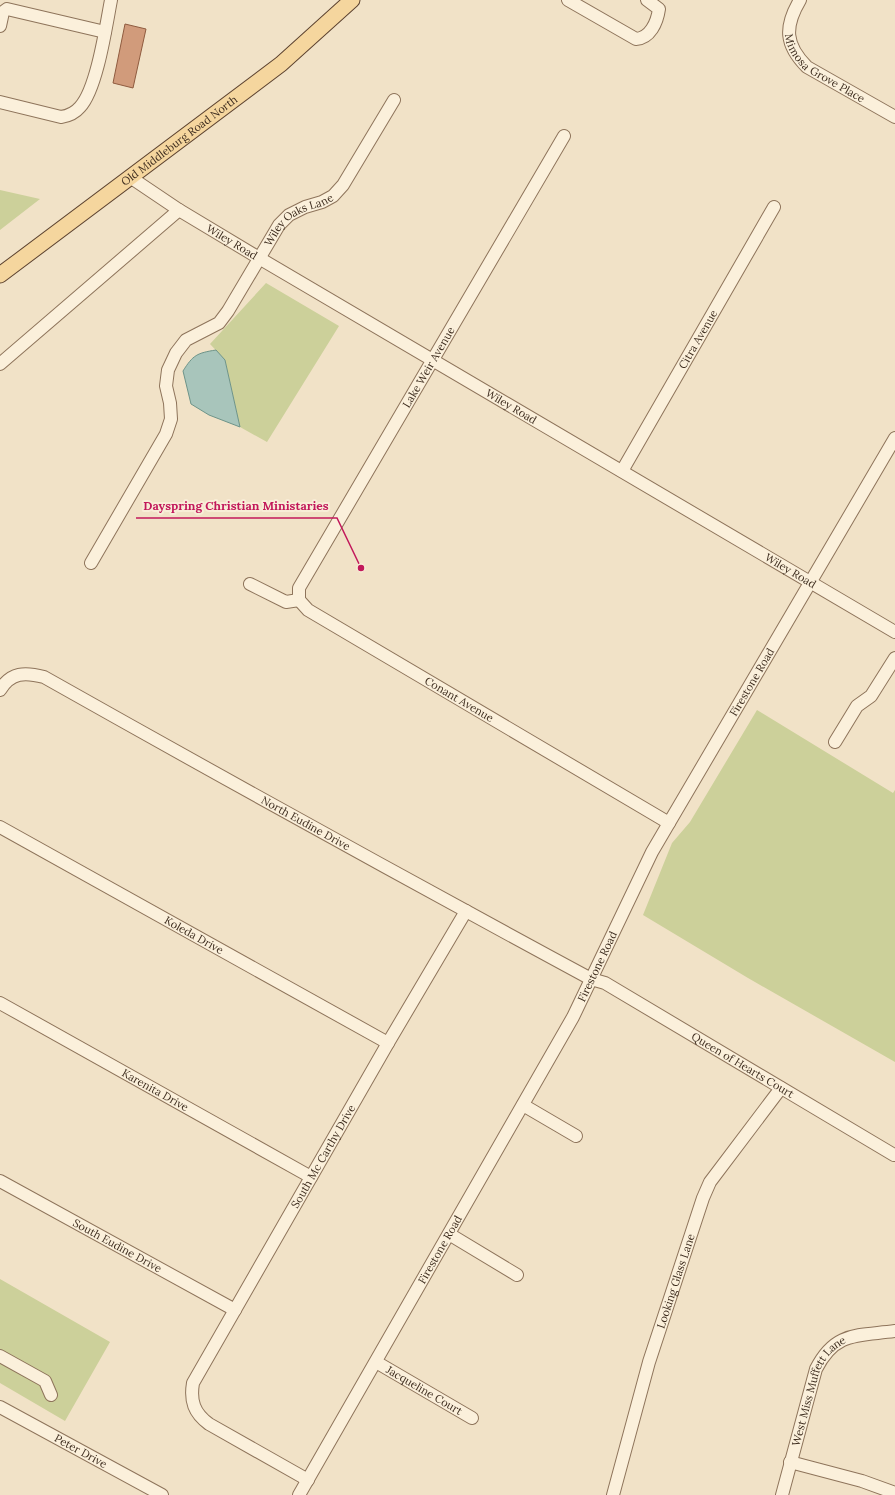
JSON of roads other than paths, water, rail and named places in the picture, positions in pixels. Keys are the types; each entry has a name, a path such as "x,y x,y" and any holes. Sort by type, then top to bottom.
{"main road":[{"name":"Old Middleburg Road North","path":"0,275 281,64 352,0"}],"street":[{"path":"0,102 61,117 79,109 86,100 93,82 111,0"},
{"path":"568,0 636,39 643,39 648,35 658,18 658,9 647,0"},
{"name":"Mimosa Grove Place","path":"800,0 795,8 790,24 789,36 792,47 798,58 807,67 895,117"},
{"path":"0,26 3,12 7,9 105,32"},
{"name":"Wiley Oaks Lane","path":"91,563 166,434 171,419 170,403 166,386 168,370 176,353 186,340 219,323 228,311 279,225 289,215 333,196 343,185 394,100"},
{"name":"Lake Weir Avenue","path":"299,600 299,588 564,136"},
{"name":"Wiley Road","path":"130,178 179,210 259,258 895,632"},
{"name":"Citra Avenue","path":"622,471 774,207"},
{"path":"0,364 179,210"},
{"name":"Firestone Road","path":"303,1494 308,1480 573,1017 652,852 895,438"},
{"path":"250,584 286,602 299,600"},
{"name":"Conant Avenue","path":"299,600 308,610 669,823"},
{"path":"835,742 857,706 871,696 895,658"},
{"name":"North Eudine Drive","path":"0,690 10,678 20,674 31,673 44,677 270,804 591,979"},
{"name":"Koleda Drive","path":"0,827 388,1043"},
{"name":"South Mc Carthy Drive","path":"308,1480 199,1417 191,1394 193,1383 388,1043 466,911"},
{"name":"Queen of Hearts Court","path":"591,979 605,983 894,1155"},
{"name":"Karenita Drive","path":"0,1003 311,1177"},
{"name":"Looking Glass Lane","path":"613,1495 649,1362 703,1198 714,1177 781,1088"},
{"path":"523,1105 576,1136"},
{"name":"South Eudine Drive","path":"0,1181 235,1310"},
{"path":"449,1234 517,1275"},
{"name":"West Miss Muffett Lane","path":"782,1495 816,1369 822,1357 831,1346 852,1336 895,1331"},
{"path":"0,1356 44,1381 51,1395"},
{"name":"Jacqueline Court","path":"376,1362 472,1418"},
{"name":"Peter Drive","path":"0,1407 162,1495"},
{"path":"790,1462 862,1481 895,1493"}],"water":[{"path":"216,350 225,360 240,427 209,415 191,404 183,371 190,361 196,356 204,352"}],"place":[{"name":"Dayspring Christian Ministaries","path":"361,568"}]}
